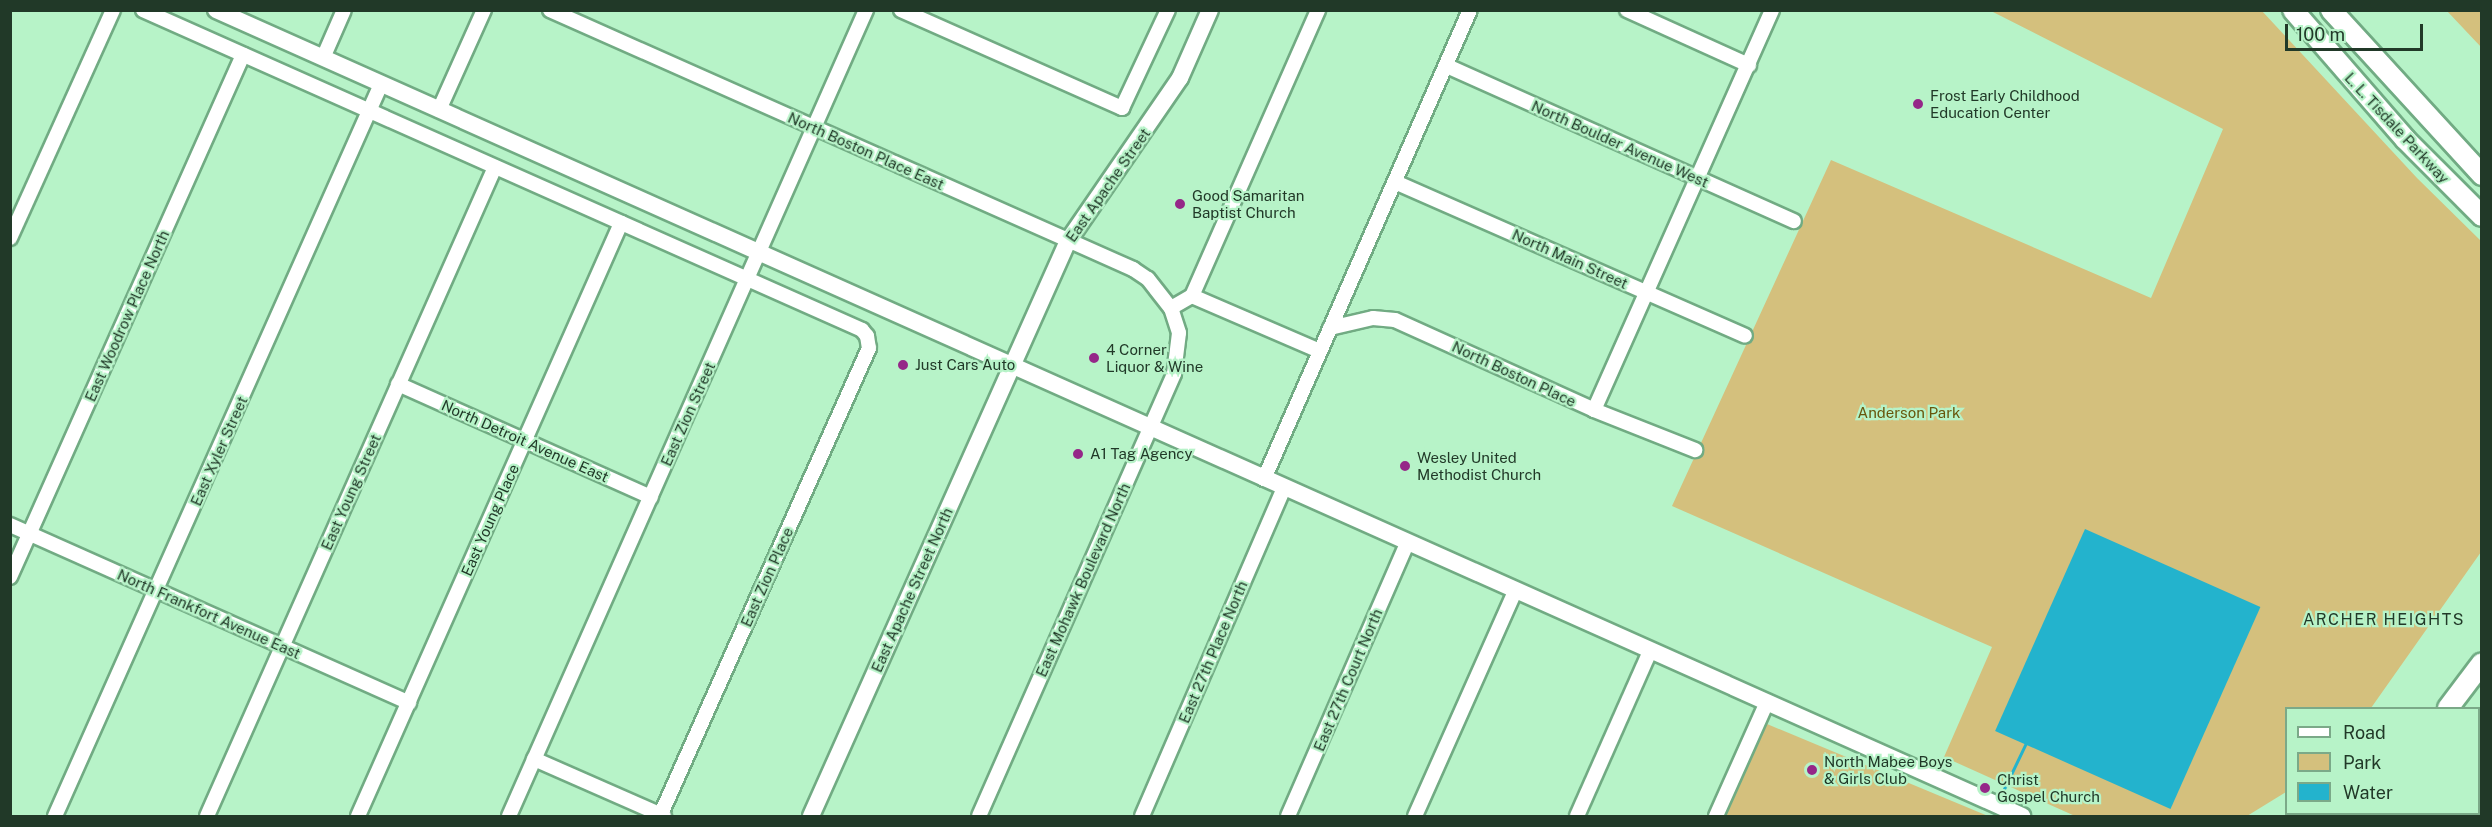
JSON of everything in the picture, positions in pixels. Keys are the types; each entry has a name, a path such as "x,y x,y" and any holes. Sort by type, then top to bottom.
{"highway":[{"name":"L. L. Tisdale Parkway","path":"2293,10 2405,139 2481,216"},
{"name":"L. L. Tisdale Parkway","path":"2331,10 2481,175"},
{"path":"2449,707 2481,663"}],"main road":[{"path":"216,10 1013,364 1150,429 1767,702 2017,816"},
{"name":"East Apache Street","path":"1013,364 1068,241 1180,78 1210,10"},
{"name":"East Apache Street North","path":"811,816 1013,364"}],"street":[{"path":"10,238 113,10"},
{"path":"143,10 747,279"},
{"path":"323,58 344,10"},
{"path":"439,110 484,10"},
{"name":"North Boston Place East","path":"550,10 1133,269 1154,285 1171,308"},
{"name":"East Zion Street","path":"509,816 866,10"},
{"path":"901,10 1122,108 1168,10"},
{"path":"1171,308 1192,296 1259,139 1318,10"},
{"path":"1264,479 1470,10"},
{"path":"1627,10 1749,65"},
{"path":"1594,410 1649,294 1772,10"},
{"name":"East Woodrow Place North","path":"10,577 243,56"},
{"name":"North Boulder Avenue West","path":"1447,66 1794,221"},
{"name":"East Xyler Street","path":"55,816 381,84"},
{"name":"East Young Street","path":"207,816 495,167"},
{"name":"North Main Street","path":"1395,182 1745,336"},
{"name":"East Young Place","path":"358,816 621,223"},
{"name":"East Zion Place","path":"662,816 869,348 867,336 862,330 747,279"},
{"path":"1192,296 1320,351"},
{"name":"East Mohawk Boulevard North","path":"979,816 1174,374 1179,333 1171,308"},
{"name":"North Boston Place","path":"1330,328 1372,318 1395,320 1594,410 1695,450"},
{"name":"North Detroit Avenue East","path":"398,384 651,497"},
{"name":"East 27th Place North","path":"1142,816 1284,488"},
{"name":"North Frankfort Avenue East","path":"10,525 409,703"},
{"name":"East 27th Court North","path":"1288,816 1407,543"},
{"path":"1415,816 1515,591"},
{"path":"1577,816 1650,651"},
{"path":"1716,816 1767,702"},
{"path":"534,759 662,816"}],"green space":[{"name":"Anderson Park","path":"1991,11 2262,11 2417,178 2481,241 2481,552 2372,707 2285,707 2285,793 2247,816 2075,816 1944,757 1992,647 1672,506 1831,160 2151,298 2223,129"},
{"path":"2447,11 2481,11 2481,47"},
{"name":"North Mabee Boys & Girls Club","path":"1767,724 1988,816 1726,816"}],"water":[{"path":"2085,529 2260,607 2171,809 1995,731"}],"waterway":[{"path":"2002,793 2026,743"}],"place":[{"name":"Frost Early Childhood Education Center","path":"1918,104"},
{"name":"Good Samaritan Baptist Church","path":"1180,204"},
{"name":"4 Corner Liquor & Wine","path":"1094,358"},
{"name":"Just Cars Auto","path":"903,365"},
{"name":"A1 Tag Agency","path":"1078,454"},
{"name":"Wesley United Methodist Church","path":"1405,466"},
{"name":"North Mabee Boys & Girls Club","path":"1812,770"},
{"name":"Christ Gospel Church","path":"1985,788"}],"district":[{"name":"ARCHER HEIGHTS","path":"2384,620"}]}
